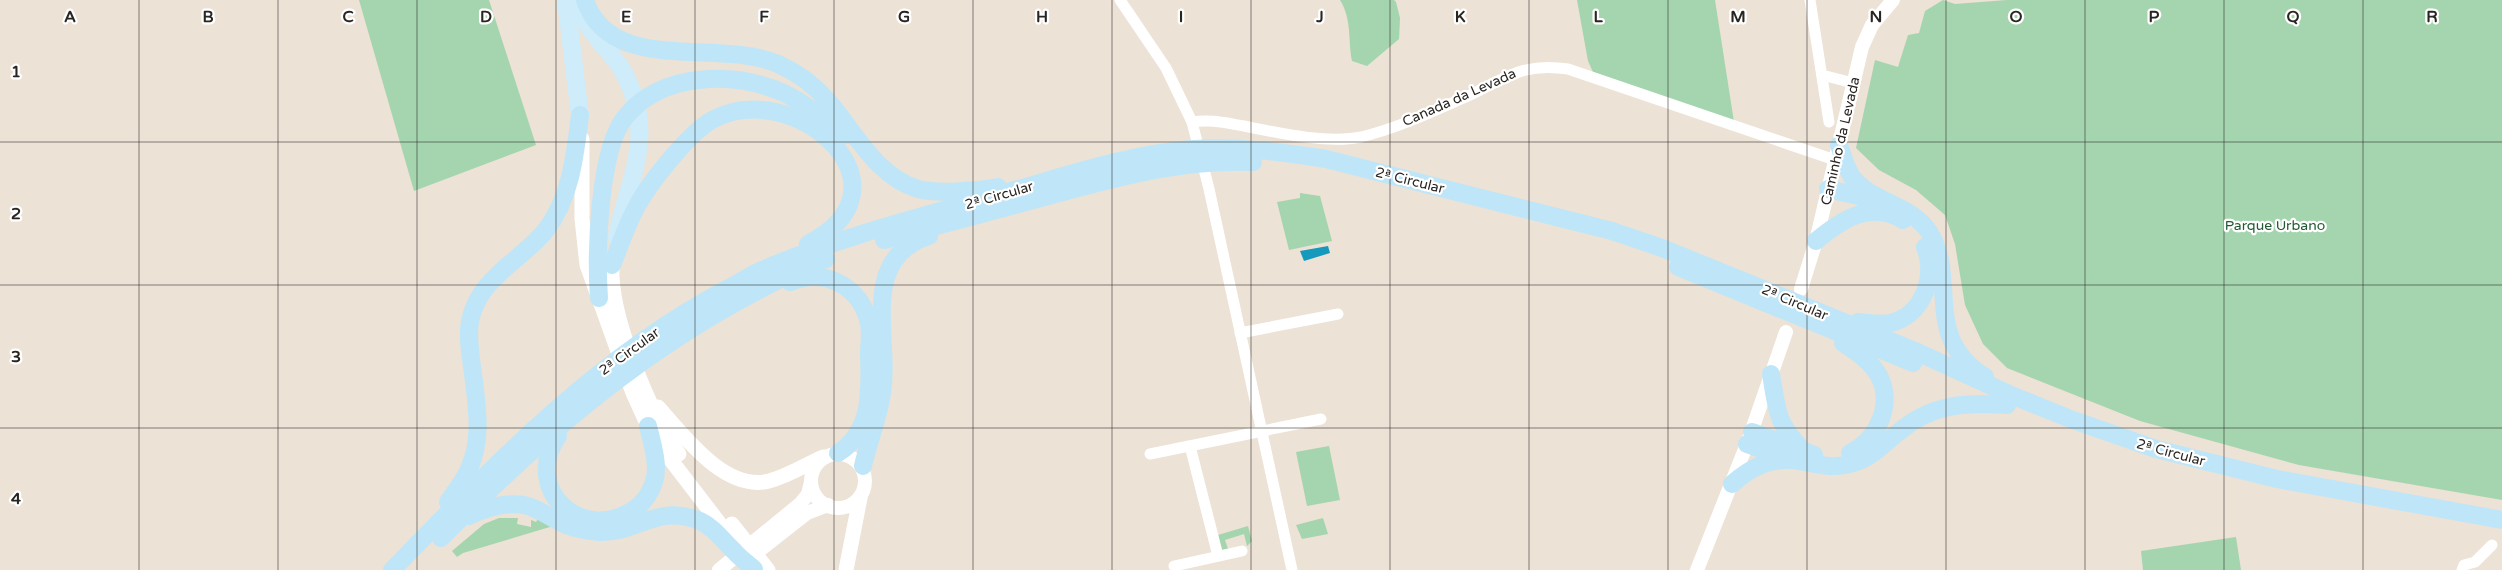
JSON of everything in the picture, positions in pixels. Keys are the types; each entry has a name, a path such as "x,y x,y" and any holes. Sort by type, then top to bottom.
{"highway":[{"path":"585,0 588,10 598,24 613,38 640,48 735,53 778,64 800,76 826,98 889,174 902,182 930,191 988,189 1076,173"},
{"path":"599,298 598,236 612,144 625,117 654,94 670,85 697,80 750,82 796,100 864,146"},
{"path":"612,265 638,204 684,143 712,120 740,110 774,111 804,122 825,136 844,156 852,178 848,210 827,234 760,270"},
{"path":"580,115 575,160 560,208 545,231 497,274 479,294 470,321 469,344 479,425 469,470 448,502 451,519 507,505 525,505 566,525 587,531 605,532 651,517 685,516 700,521 735,541 754,567"},
{"name":"2ª Circular","path":"409,570 451,519 565,400 610,364 701,303 760,270 859,235 1076,173 1191,149 1257,150 1326,159 1612,231 1662,248 1817,319"},
{"path":"1817,319 1876,324 1890,323 1901,319 1914,310 1924,297 1930,268 1926,251 1913,227 1853,178 1837,153"},
{"name":"2ª Circular","path":"392,570 616,379 671,341 735,303 811,264 864,246 1154,169 1222,161 1291,166 1338,174 1608,242 1659,259 1817,319 1915,351 2009,400 2135,455 2277,490 2497,539"},
{"path":"863,466 883,384 883,285 888,270 896,258 904,249 919,239 1048,200 1064,192"},
{"path":"1827,195 1890,208 1919,220 1929,232 1937,248 1942,268 1945,321 1955,344 1966,360 2009,400"},
{"path":"1816,240 1843,219 1855,214 1890,208"},
{"path":"735,303 796,280 810,277 827,277 849,288 858,298 869,323 871,336 868,406 862,428 854,442 831,455"},
{"path":"1732,484 1759,464 1801,457 1835,457 1850,453 1870,440 1876,430 1883,410 1881,383 1876,371 1817,319"},
{"path":"1771,374 1779,421 1801,457 1810,465 1836,467 1854,463 1880,448 1922,415 1944,406 2009,400"},
{"name":"2ª Circular","path":"2009,400 2123,438 2194,459 2277,479 2502,520"},
{"path":"581,409 550,447 546,472 554,495 562,506 574,514 593,521 614,520 641,504 647,496 653,485 656,468 648,426"},
{"path":"1749,438 1801,457"}],"main road":[{"path":"566,0 580,115 584,245 587,265 599,298 615,326 641,392 675,449 735,541"},
{"path":"579,0 588,26 619,65 633,93 640,124 638,162 619,227 612,265 611,284 615,326"},
{"path":"641,392 699,451 734,477 757,483 769,481 831,455"},
{"path":"641,392 648,426 667,455 735,541"},
{"path":"846,570 860,498"}],"street":[{"path":"1120,0 1166,68 1192,122 1209,189 1292,570"},
{"path":"1810,0 1829,122"},
{"name":"Caminho da Levada","path":"1801,289 1816,240 1865,38 1872,25 1893,0"},
{"name":"Canada da Levada","path":"1192,122 1207,119 1288,134 1343,139 1360,137 1430,113 1506,75 1523,70 1557,67 1837,153"},
{"path":"1822,75 1853,83"},
{"path":"1240,332 1338,314"},
{"path":"1697,570 1732,484 1786,332"},
{"path":"1150,454 1321,419"},
{"path":"1190,446 1218,556"},
{"path":"719,570 800,504 808,494 814,469 831,455 855,459 863,466 865,483 860,498 850,506 828,506 807,513 754,567"},
{"path":"811,482 816,496 828,506"},
{"path":"2462,570 2464,565 2474,566 2497,539"},
{"path":"1174,566 1242,551"}],"green space":[{"path":"359,0 489,0 536,145 414,191"},
{"path":"1340,0 1394,0 1396,2 1400,18 1399,39 1367,66 1352,61 1348,22"},
{"path":"1577,0 1715,0 1734,122 1593,72 1588,61"},
{"name":"Parque Urbano","path":"1943,0 1955,4 2007,0 2502,0 2502,500 2299,465 2140,421 2007,368 1983,344 1965,305 1955,244 1945,215 1916,190 1879,170 1856,148 1875,60 1898,67 1908,35 1919,33 1925,11"},
{"path":"1300,193 1320,196 1332,241 1289,250 1277,202 1300,198"},
{"path":"1329,446 1340,500 1307,506 1296,452"},
{"path":"499,518 518,518 517,524 531,527 531,520 536,522 538,519 553,526 463,553 457,557 452,551 484,524"},
{"path":"1323,518 1328,534 1302,539 1296,525"},
{"path":"1248,526 1252,541 1247,546 1244,534 1225,540 1228,549 1222,550 1218,535"},
{"path":"2236,537 2241,570 2143,570 2141,551"}],"water":[{"path":"1328,246 1330,253 1304,261 1300,251"}]}
